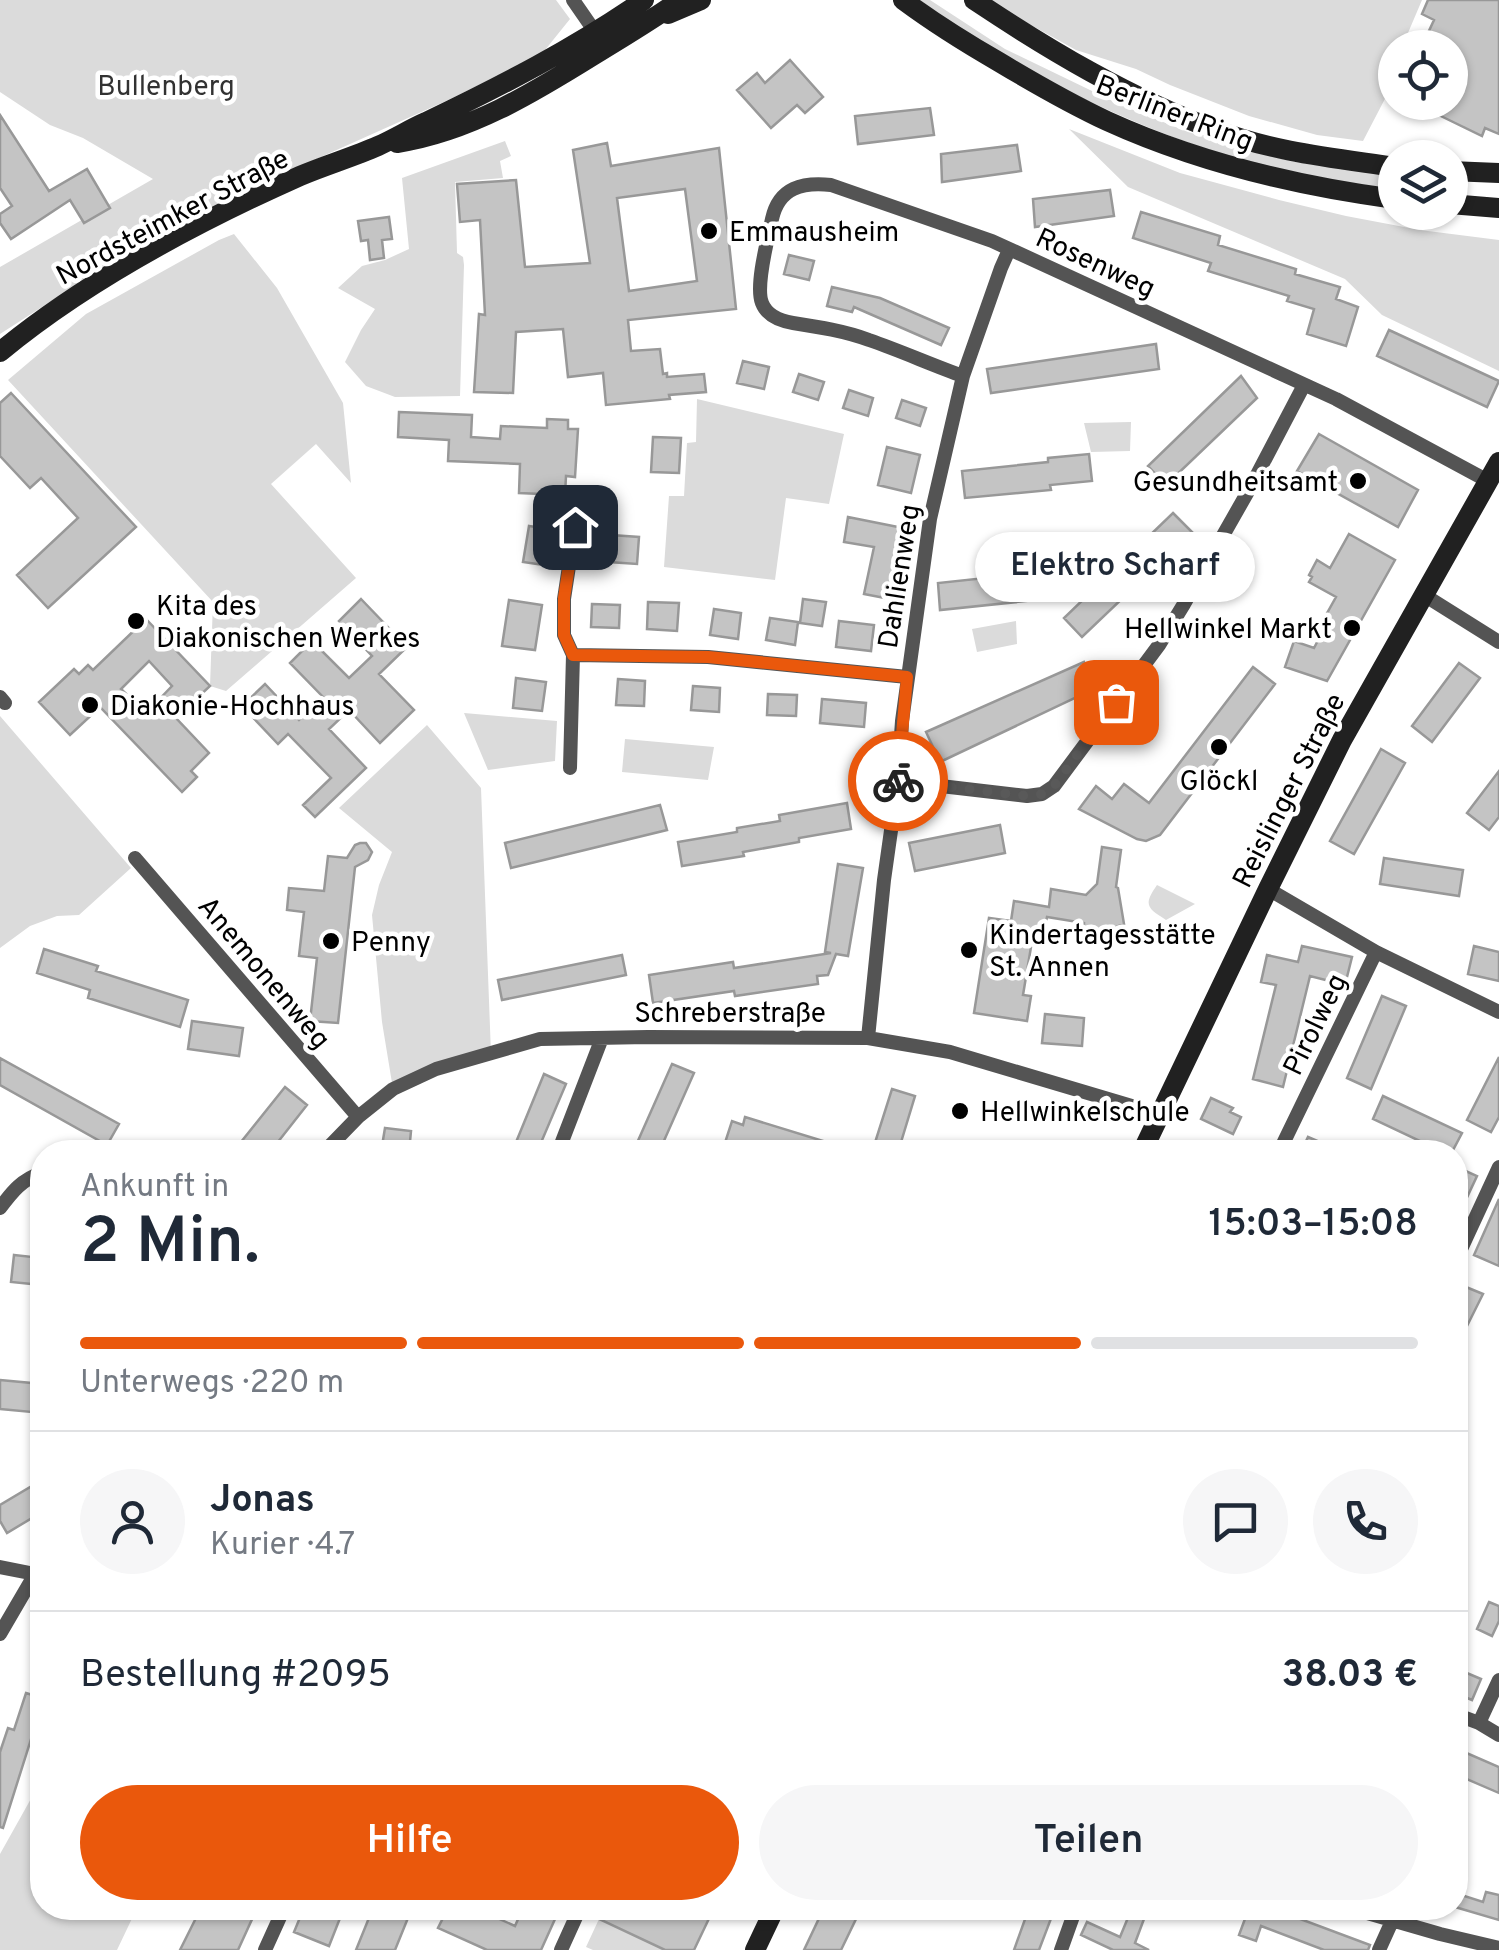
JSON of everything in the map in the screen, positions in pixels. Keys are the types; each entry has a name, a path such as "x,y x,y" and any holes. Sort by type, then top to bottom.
{"street":[{"path":"573,0 601,40"},
{"name":"Nordsteimker Straße","path":"0,352 60,307 222,212 380,145 422,139 502,109 648,10 680,0"},
{"path":"648,10 678,11 701,0"},
{"name":"Berliner Ring","path":"903,0 953,35 1108,121 1195,154 1285,180 1378,195"},
{"name":"Berliner Ring","path":"974,0 1086,68 1216,130 1308,154 1378,164"},
{"path":"1468,171 1499,173"},
{"name":"Rosenweg","path":"964,376 866,339 783,322 768,313 760,300 763,258 774,209 790,190 810,183 831,185 992,242 1494,471"},
{"path":"1468,205 1499,208"},
{"name":"Dahlienweg","path":"868,1038 907,677 930,519 964,376 1010,250"},
{"path":"898,781 1027,796 1042,794 1054,786 1159,645 1250,488 1304,384"},
{"name":"Reislinger Straße","path":"1147,1140 1342,740 1494,471"},
{"path":"570,768 573,655 564,635 564,598 575,527"},
{"path":"1424,596 1499,642"},
{"path":"573,655 708,657 907,677"},
{"name":"Anemonenweg","path":"135,858 358,1117"},
{"name":"Pirolweg","path":"1268,889 1376,952 1499,1012"},
{"name":"Pirolweg","path":"1285,1140 1376,952"},
{"path":"563,1140 602,1038"},
{"name":"Schreberstraße","path":"336,1140 393,1089 436,1070 540,1039 868,1038 950,1052 1158,1117"},
{"path":"1468,1234 1499,1167"},
{"path":"0,1208 18,1185 30,1177"},
{"path":"0,1567 30,1569"},
{"path":"0,1634 30,1585"},
{"path":"1479,1723 1499,1680"},
{"path":"1468,1719 1499,1736"},
{"path":"265,1950 279,1920"},
{"path":"561,1950 575,1920"},
{"path":"755,1950 769,1920"},
{"path":"1061,1950 1072,1920"},
{"path":"1380,1950 1393,1920"},
{"path":"1396,1920 1499,1948"}],"green space":[{"name":"Bullenberg","path":"0,0 556,0 570,19 541,55 252,188 129,251 0,334 0,267 153,179 83,138 50,125 0,92"},
{"path":"920,0 930,0 1005,49 1121,105 1188,132 1289,161 1378,174 1378,186 1275,169 1155,130 1030,71"},
{"path":"986,0 1422,0 1409,30 1378,30 1378,112 1363,141 1317,135 1249,116 1136,69 1076,50"},
{"path":"1069,129 1180,173 1378,222 1378,230 1420,230 1499,240 1499,371 1382,315 1345,279 1128,187"},
{"path":"505,141 511,156 500,161 503,178 455,182 457,253 463,257 464,265 460,396 395,397 366,386 345,362 375,309 338,288 362,266 409,249 402,178"},
{"path":"234,234 277,288 343,403 351,483 316,444 271,484 356,578 226,691 210,686 213,602 8,380 86,314"},
{"path":"697,399 844,434 829,504 786,498 775,580 664,567 669,496 684,496 687,443 696,442"},
{"path":"1131,422 1130,451 1091,452 1084,423"},
{"path":"1016,621 1017,644 977,652 972,629"},
{"path":"464,713 557,721 555,761 488,770"},
{"path":"0,716 131,868 79,915 57,916 30,926 0,948"},
{"path":"427,725 481,788 491,1054 393,1089 372,915 392,852 339,808"},
{"path":"625,739 714,747 708,780 622,772"},
{"path":"1157,885 1195,904 1166,920 1149,906"},
{"path":"30,1800 30,1920 131,1920 117,1950 0,1950 0,1854"},
{"path":"601,1920 665,1950 593,1950 586,1947"}],"building":[{"path":"1428,0 1499,0 1499,134 1485,128 1482,136 1449,120 1468,120 1468,30 1429,30 1434,20 1422,14"},
{"path":"790,60 823,97 805,113 797,105 771,128 737,90 757,73 765,83"},
{"path":"930,108 934,135 858,144 855,116"},
{"path":"0,115 49,191 87,169 110,208 84,223 70,200 11,239 0,223 0,214 12,206 0,188"},
{"path":"607,143 611,166 719,148 736,309 628,320 631,351 660,349 663,374 704,374 706,392 606,405 603,373 568,377 563,329 516,332 513,393 474,392 479,314 485,315 480,220 460,222 457,184 516,180 525,267 590,263 573,150","holes":["685,189 697,281 629,291 617,198"]},
{"path":"1017,145 1021,171 942,182 941,154"},
{"path":"1110,190 1114,216 1035,227 1033,199"},
{"path":"1141,212 1220,236 1218,245 1340,287 1336,299 1358,307 1346,346 1307,334 1314,309 1287,301 1289,296 1208,271 1211,263 1133,238"},
{"path":"389,217 392,239 382,240 384,258 370,260 368,240 361,241 358,221"},
{"path":"789,255 814,261 809,280 784,274"},
{"path":"832,287 880,298 949,328 941,345 854,307 852,312 827,306"},
{"path":"1389,330 1499,381 1487,407 1377,356"},
{"path":"1156,344 1159,369 991,393 987,369"},
{"path":"743,361 769,367 764,389 737,383"},
{"path":"799,374 824,382 818,400 793,392"},
{"path":"1241,376 1257,398 1166,485 1148,466"},
{"path":"849,390 873,398 868,416 843,408"},
{"path":"11,393 136,527 48,608 17,575 78,518 41,478 30,488 0,456 0,403"},
{"path":"902,400 926,408 920,426 896,418"},
{"path":"399,412 472,415 471,437 500,439 501,426 547,428 547,419 568,420 568,429 578,429 575,477 566,476 565,495 519,493 520,464 448,461 449,440 398,437"},
{"name":"Gesundheitsamt","path":"1319,434 1418,490 1398,527 1297,471"},
{"path":"653,437 681,438 679,473 651,472"},
{"path":"887,447 920,455 911,493 878,485"},
{"path":"1089,454 1092,481 1050,485 1051,490 965,498 962,471"},
{"path":"1173,513 1192,532 1082,637 1064,618"},
{"path":"848,517 903,528 890,599 864,594 874,547 844,542"},
{"path":"529,526 557,530 551,566 523,562"},
{"path":"1349,534 1395,560 1327,681 1285,667 1294,641 1314,648 1325,627 1321,624 1336,597 1309,582 1309,575 1317,560 1330,568"},
{"path":"611,535 639,537 637,564 609,562"},
{"path":"1033,573 1036,600 940,610 938,583"},
{"path":"361,599 407,647 379,674 414,710 380,743 349,710 329,729 366,768 315,817 303,805 331,778 288,734 278,744 242,706 265,684 299,720 323,697 290,663 312,641 349,678 372,656 339,621"},
{"path":"803,599 826,602 822,626 800,623"},
{"path":"509,600 542,605 535,650 502,646"},
{"path":"648,602 679,603 677,631 647,629"},
{"path":"592,604 620,605 619,628 591,627"},
{"path":"714,609 741,613 738,639 710,635"},
{"path":"770,618 798,622 795,645 766,640"},
{"name":"Diakonie-Hochhaus","path":"146,619 210,686 176,718 209,753 191,771 197,777 182,792 100,707 70,735 39,702 74,669 79,674 88,665 93,670","holes":["149,661 172,686 146,713 121,689"]},
{"path":"839,621 874,625 871,651 836,647"},
{"path":"1084,662 1096,688 940,762 926,732"},
{"path":"1459,663 1480,678 1432,742 1412,726"},
{"path":"1253,667 1275,684 1160,835 1146,841 1137,839 1079,809 1096,786 1112,799 1124,784 1149,803"},
{"path":"516,678 546,682 542,711 513,708"},
{"path":"618,679 645,681 644,706 616,705"},
{"path":"693,686 720,688 719,712 691,710"},
{"path":"768,694 797,695 796,716 767,715"},
{"path":"822,699 866,703 864,727 820,723"},
{"path":"1381,749 1405,763 1354,854 1330,841"},
{"path":"1499,771 1499,817 1489,830 1467,813"},
{"path":"847,803 851,829 743,852 744,856 682,866 678,842 780,821 779,815"},
{"path":"660,805 667,830 511,868 505,843"},
{"path":"1000,825 1005,853 915,871 909,843"},
{"path":"360,843 366,843 372,852 368,860 355,867 338,1023 310,1021 317,958 299,956 304,912 287,910 289,888 324,891 328,856 347,858"},
{"path":"1102,847 1121,850 1116,887 1124,924 1098,934 1084,927 1084,923 1047,917 1045,927 1039,926 1037,942 1032,941 1023,995 1031,996 1027,1021 974,1013 989,918 1011,921 1014,901 1049,907 1051,889 1086,895 1097,884"},
{"path":"1384,858 1463,870 1459,896 1380,884"},
{"path":"838,864 863,868 848,956 836,954 828,975 817,976 818,984 653,1003 649,975 733,962 734,968 831,953 825,952"},
{"path":"1302,946 1352,957 1345,985 1310,976 1283,1087 1253,1079 1276,985 1261,982 1267,955 1298,962"},
{"path":"1474,946 1499,952 1499,981 1468,974"},
{"path":"44,949 98,966 96,971 188,1000 180,1027 88,998 90,990 37,973"},
{"path":"622,955 626,975 502,1000 498,980"},
{"path":"1382,996 1406,1006 1371,1089 1347,1078"},
{"path":"1045,1014 1084,1018 1082,1046 1042,1043"},
{"path":"192,1021 243,1028 239,1056 188,1049"},
{"path":"1499,1057 1499,1117 1491,1132 1467,1120"},
{"path":"0,1058 119,1124 110,1140 98,1140 0,1085"},
{"path":"672,1064 694,1073 664,1140 638,1140"},
{"path":"544,1074 566,1084 542,1140 517,1140"},
{"path":"285,1087 307,1105 279,1140 243,1140"},
{"path":"892,1089 915,1096 902,1140 876,1140"},
{"path":"1383,1096 1462,1133 1458,1140 1418,1140 1373,1119"},
{"path":"1211,1098 1233,1108 1230,1112 1241,1117 1233,1134 1201,1119"},
{"path":"745,1117 820,1140 726,1140 732,1121 743,1125"},
{"path":"385,1128 411,1131 410,1140 383,1140"},
{"path":"1468,1172 1477,1176 1468,1195"},
{"path":"1499,1199 1499,1266 1474,1255"},
{"path":"14,1255 30,1257 30,1284 11,1282"},
{"path":"1468,1288 1483,1294 1468,1324"},
{"path":"0,1380 30,1383 30,1412 0,1409"},
{"path":"30,1487 30,1519 7,1533 0,1521 0,1505"},
{"path":"1489,1602 1499,1606 1499,1621 1492,1636 1477,1629"},
{"path":"1468,1674 1481,1679 1472,1700 1468,1698"},
{"path":"26,1693 30,1694 30,1742 3,1828 0,1752 8,1728 14,1730"},
{"path":"1468,1754 1499,1767 1499,1793 1468,1780"},
{"path":"1486,1892 1499,1895 1499,1920 1468,1911 1468,1897 1483,1902"},
{"path":"195,1920 252,1920 238,1950 180,1950"},
{"path":"299,1920 339,1920 329,1946 294,1932"},
{"path":"368,1920 407,1920 395,1950 356,1950"},
{"path":"442,1920 502,1920 515,1926 518,1920 555,1920 541,1950 487,1950 438,1928"},
{"path":"601,1920 708,1920 694,1950 665,1950"},
{"path":"818,1920 856,1920 841,1950 804,1950"},
{"path":"1025,1920 1050,1920 1039,1950 1014,1950"},
{"path":"1127,1920 1144,1920 1135,1943 1149,1950 1113,1950 1081,1935 1087,1922 1120,1937"},
{"path":"1245,1920 1303,1920 1370,1945 1368,1950 1324,1950 1261,1926 1256,1941 1239,1935"}],"way so far":[{"path":"898,781 1027,796 1042,794 1054,786 1116,702"}],"place":[{"name":"Emmausheim","path":"709,231"},
{"name":"Gesundheitsamt","path":"1358,481"},
{"name":"Kita des Diakonischen Werkes","path":"136,621"},
{"name":"Hellwinkel Markt","path":"1352,628"},
{"name":"Elektro Scharf","path":"1116,702"},
{"name":"Diakonie-Hochhaus","path":"90,705"},
{"name":"Glöckl","path":"1219,747"},
{"name":"Penny","path":"331,941"},
{"name":"Kindertagesstätte St. Annen","path":"969,950"},
{"name":"Hellwinkelschule","path":"960,1111"}],"route":[{"path":"575,527 564,598 564,635 573,655 708,657 907,677 898,781"}]}
